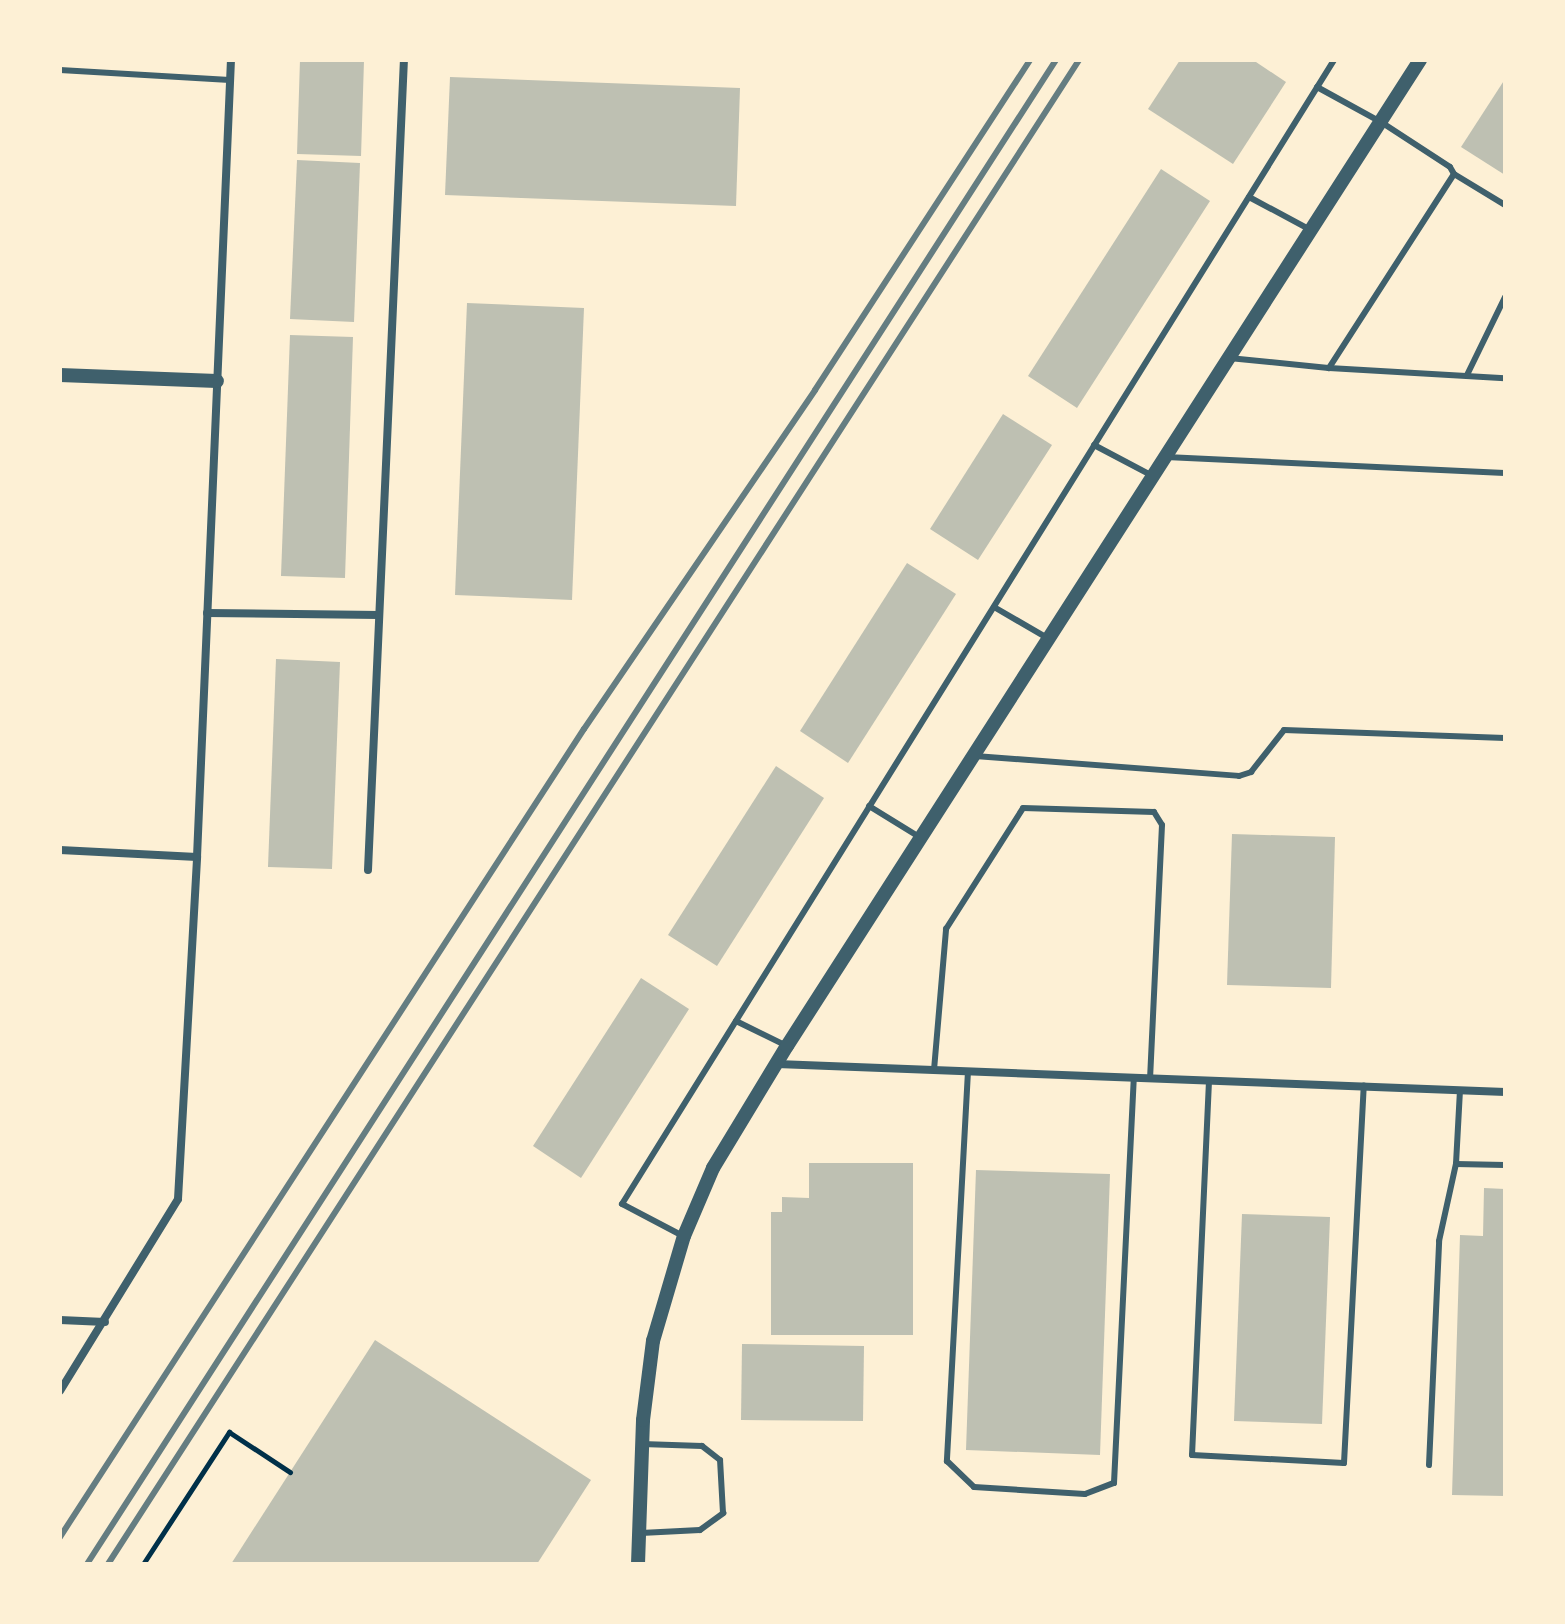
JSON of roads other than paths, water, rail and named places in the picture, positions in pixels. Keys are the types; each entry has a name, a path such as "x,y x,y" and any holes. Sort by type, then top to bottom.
{"street":[{"path":"60,1391 178,1199 197,857 231,60"},
{"path":"368,870 404,60"},
{"path":"638,1564 642,1444 653,1341 684,1236 713,1168 787,1046 1420,60"},
{"path":"60,375 217,381"},
{"path":"207,613 379,615"},
{"path":"60,850 197,857"},
{"path":"776,1064 1505,1092"},
{"path":"60,1320 105,1322"}],"lane":[{"path":"684,1236 622,1204 1334,60"},
{"path":"60,70 230,80"},
{"path":"1317,87 1381,122 1450,167 1454,174 1505,205"},
{"path":"1329,368 1454,174"},
{"path":"1249,197 1311,231"},
{"path":"1467,375 1505,297"},
{"path":"1229,358 1329,368 1505,378"},
{"path":"1094,445 1153,477"},
{"path":"1166,457 1505,473"},
{"path":"994,607 1049,639"},
{"path":"974,756 1239,776 1251,772 1284,730 1505,738"},
{"path":"869,806 921,838"},
{"path":"934,1070 946,929 1023,808 1154,812 1162,825 1150,1078"},
{"path":"736,1021 787,1046"},
{"path":"968,1071 947,1461 974,1487 1085,1494 1114,1483 1134,1078"},
{"path":"1209,1081 1192,1455 1344,1463 1364,1086"},
{"path":"1429,1465 1439,1241 1456,1164 1460,1090"},
{"path":"1456,1164 1505,1165"},
{"path":"639,1534 700,1530 723,1513 720,1460 702,1446 642,1444"}],"railway":[{"path":"60,1537 584,729 815,390 1030,60"},
{"path":"87,1564 1056,60"},
{"path":"108,1564 1079,60"}]}
